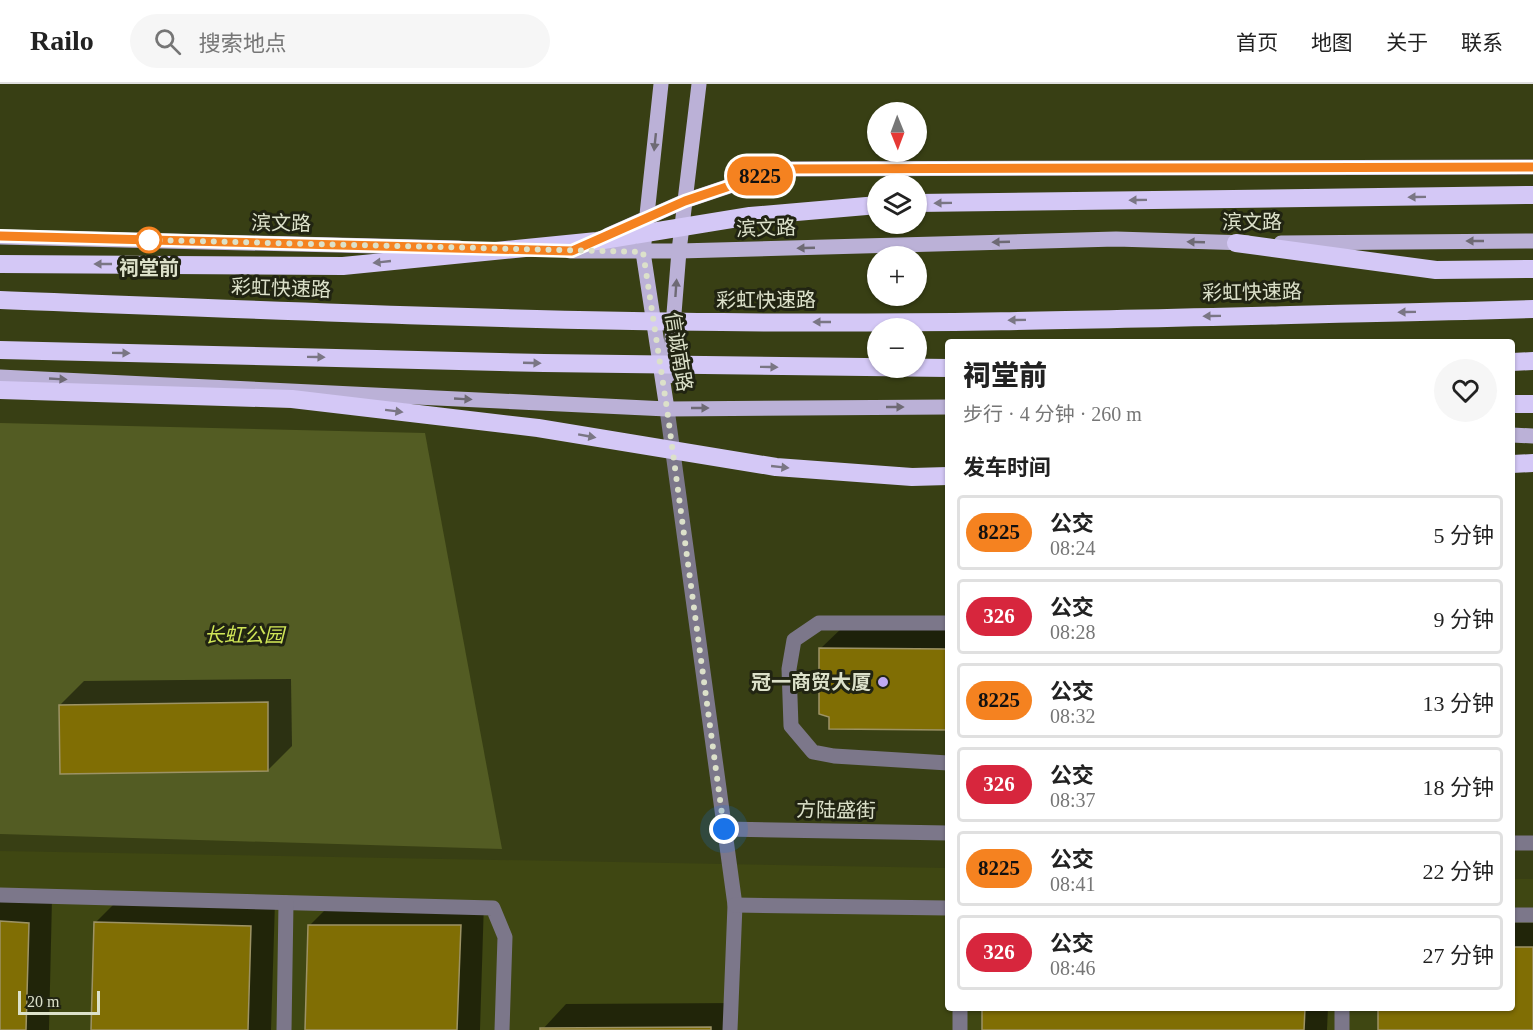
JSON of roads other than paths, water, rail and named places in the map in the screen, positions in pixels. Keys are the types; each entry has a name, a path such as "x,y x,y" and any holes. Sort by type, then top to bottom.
{"highway":[{"path":"927,203 1533,195"},
{"path":"0,264 343,266 597,241 750,216 867,206"},
{"path":"1236,243 1436,270 1533,269"},
{"name":"彩虹快速路","path":"0,300 408,316 724,322 920,322 1533,309"},
{"path":"0,350 544,363 945,368"},
{"path":"1515,362 1533,362"},
{"path":"0,390 292,399 537,428 776,467 912,477 945,476"},
{"path":"1515,404 1533,404"},
{"path":"1515,464 1533,463"}],"main road":[{"name":"信诚南路","path":"661,84 643,252 667,409"},
{"name":"信诚南路","path":"667,409 679,252 699,84"},
{"path":"572,251 685,201 780,169 1533,167"},
{"name":"滨文路","path":"0,237 643,252 1116,239 1236,243 1533,241"},
{"path":"0,377 667,409 945,407"},
{"path":"1515,435 1533,436"}],"street":[{"path":"667,409 735,905 730,1030"},
{"path":"945,623 819,623 794,640 789,669 791,726 813,752 834,756 945,763"},
{"name":"方陆盛街","path":"724,829 945,833"},
{"path":"1515,843 1533,843"},
{"path":"0,895 493,908 505,937 502,1030"},
{"path":"284,1030 286,903"},
{"path":"735,905 945,908"},
{"path":"1515,915 1533,915"},
{"path":"960,1011 960,1030"},
{"path":"1342,1011 1342,1030"}],"place":[{"name":"祠堂前","path":"149,240"},
{"name":"冠一商贸大厦","path":"883,682"}],"park label":[{"name":"长虹公园","path":"244,635"}]}
